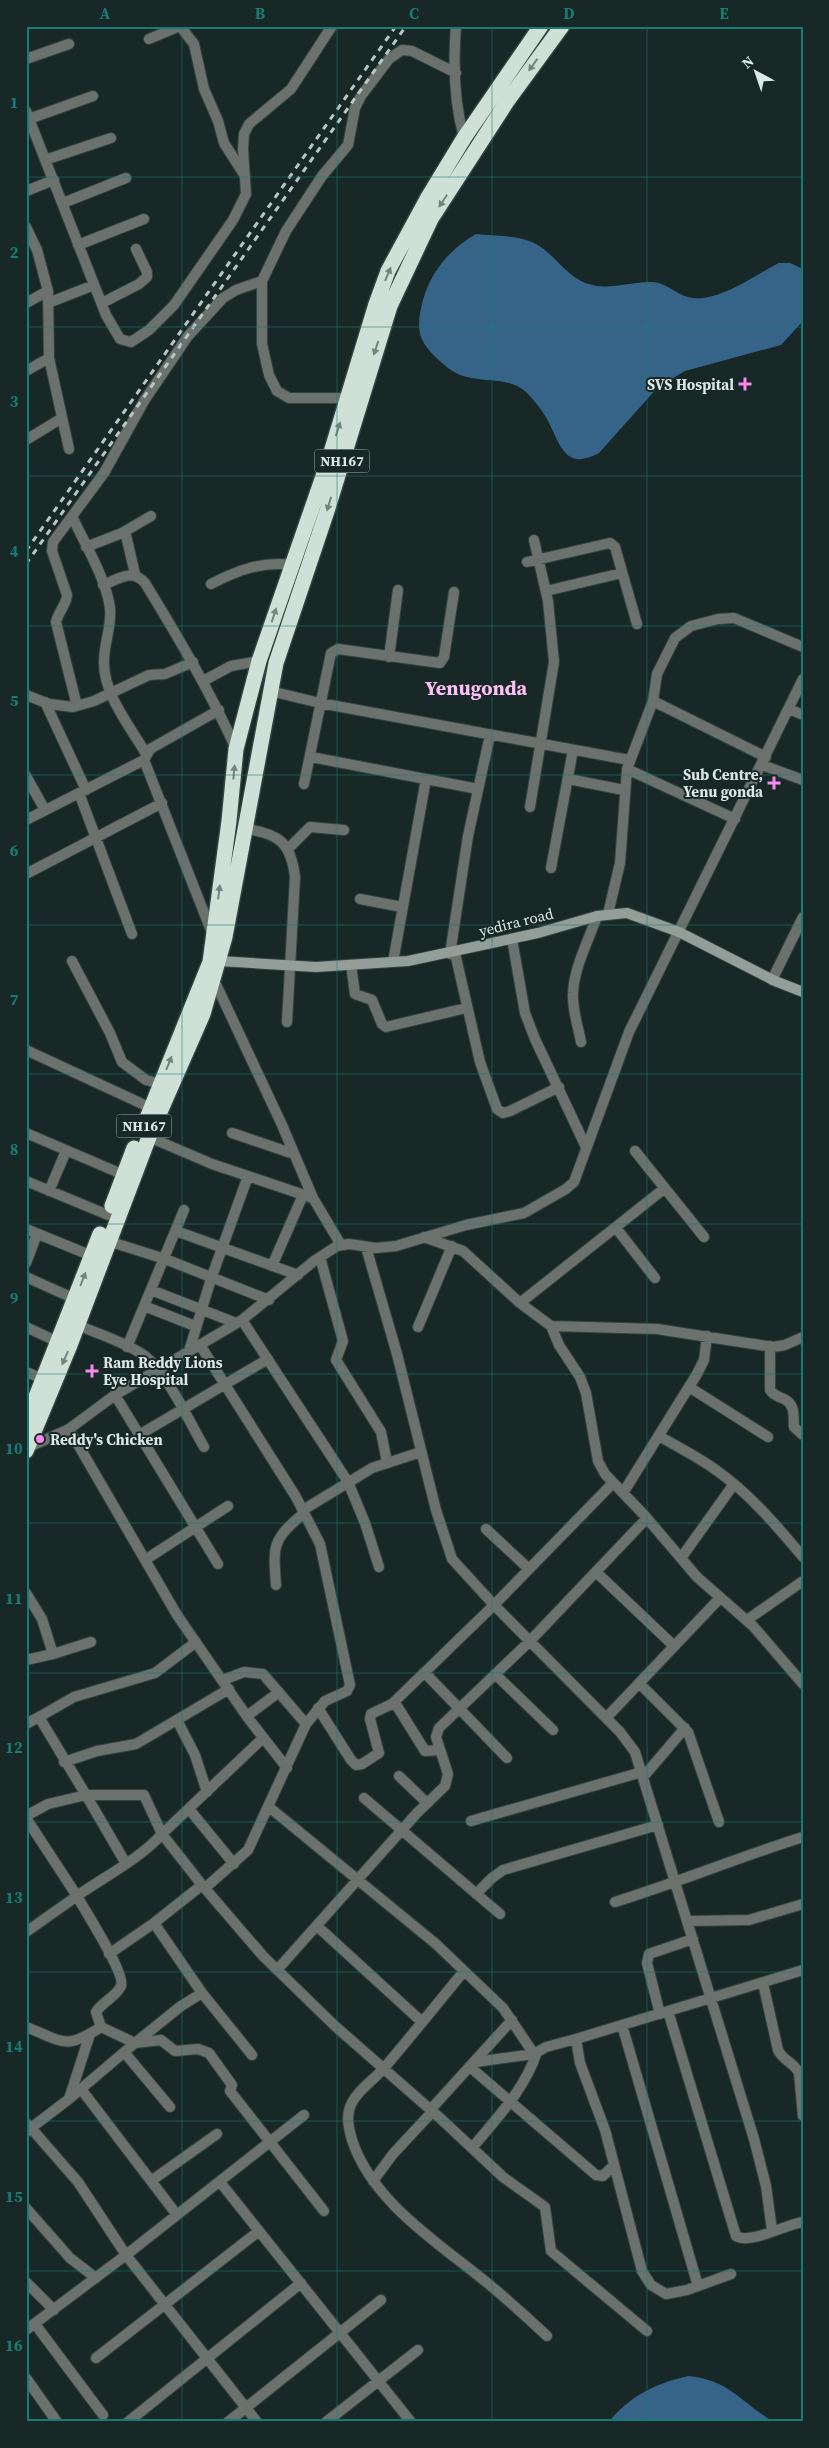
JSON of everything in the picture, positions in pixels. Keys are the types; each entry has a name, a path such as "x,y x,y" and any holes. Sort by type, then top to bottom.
{"highway":[{"name":"NH167","path":"26,1422 210,962 229,821 236,749 259,661 330,459 388,271 464,138 541,26"},
{"name":"NH167","path":"27,1450 78,1325 149,1137 200,1022 214,980 276,663 328,508 390,306 431,219 508,100 562,26"}],"main road":[{"name":"yedira road","path":"219,961 290,966 393,962 453,953 603,915 635,915 679,932 772,980 803,992"}],"street":[{"path":"149,40 180,26 194,44 204,89 218,121 224,143 245,177"},
{"path":"93,96 27,117 46,160 102,303 120,339 132,342 149,330 174,304 233,220 246,194 243,149 244,134 249,124 291,90 332,26"},
{"path":"456,26 456,73 459,119 464,138"},
{"path":"26,59 69,44"},
{"path":"348,398 289,398 277,391 269,375 262,344 262,282 286,231 326,170 348,146 355,108 361,96 389,59 402,50 412,51 456,73"},
{"path":"46,160 111,138"},
{"path":"63,203 126,178"},
{"path":"26,191 54,180"},
{"path":"78,245 144,219"},
{"path":"26,228 37,250 48,291 49,358 70,449"},
{"path":"102,303 139,284 147,277 147,272 136,249"},
{"path":"77,706 56,622 58,613 66,602 68,595 52,547 53,542 104,473 144,401 188,336 223,298 236,290 262,282"},
{"path":"48,303 94,285"},
{"path":"26,302 48,291"},
{"path":"26,371 49,358"},
{"path":"26,440 62,418"},
{"path":"72,516 103,585 110,608 110,625 104,660 111,693 145,757 214,936"},
{"path":"86,548 125,531 151,516"},
{"path":"125,531 135,574 145,583 193,662 219,710 236,749"},
{"path":"530,807 554,662 546,591 534,540"},
{"path":"527,562 610,542 615,547 637,624"},
{"path":"211,584 255,566 269,563 292,565"},
{"path":"546,591 622,573"},
{"path":"103,585 135,574"},
{"path":"389,657 398,590"},
{"path":"304,784 311,756 329,656 334,650 436,664 442,662 454,592"},
{"path":"581,1042 574,1010 573,993 575,980 603,915 620,863 624,790 628,764 653,701 657,674 675,638 691,626 718,619 734,618 803,647"},
{"path":"203,681 231,666 259,661"},
{"path":"26,695 45,702 77,706 111,693 148,675 165,674 193,662"},
{"path":"27,1450 69,1429 115,1395 239,1322 269,1300 320,1257 341,1245 349,1244 366,1247 396,1246 466,1224 532,1210 574,1182 621,1049 658,968 679,932 803,679"},
{"path":"270,692 573,750 628,764 735,819"},
{"path":"653,701 803,780"},
{"path":"45,702 82,792 94,838 132,934"},
{"path":"789,709 803,715"},
{"path":"26,820 145,757 150,748 219,710"},
{"path":"490,735 468,836 453,953 480,1062 497,1109 504,1112 510,1111 559,1087"},
{"path":"551,868 573,750"},
{"path":"311,756 478,789"},
{"path":"26,776 45,810"},
{"path":"393,962 426,779"},
{"path":"568,779 624,790"},
{"path":"26,874 162,803"},
{"path":"288,850 310,827 344,830"},
{"path":"245,829 267,832 276,837 288,850 293,860 294,877 287,1022"},
{"path":"360,899 402,907"},
{"path":"772,980 803,916"},
{"path":"512,939 524,1013 586,1146"},
{"path":"72,961 110,1033 122,1062 146,1080 161,1084"},
{"path":"351,965 355,994 361,998 370,998 382,1024 386,1027 466,1008"},
{"path":"214,980 294,1154 308,1196 341,1245"},
{"path":"26,1050 151,1108"},
{"path":"26,1133 124,1175"},
{"path":"232,1133 294,1154"},
{"path":"149,1137 248,1176 308,1196"},
{"path":"49,1191 66,1151"},
{"path":"635,1151 704,1237"},
{"path":"189,1351 195,1326 248,1176"},
{"path":"26,1181 108,1215"},
{"path":"520,1303 665,1188"},
{"path":"272,1266 308,1196"},
{"path":"127,1346 184,1210"},
{"path":"616,1228 655,1278"},
{"path":"26,1229 92,1256"},
{"path":"176,1231 298,1275"},
{"path":"26,1263 37,1234"},
{"path":"424,1237 463,1251 520,1303 551,1326 559,1345 580,1377 586,1393 598,1461 612,1484 647,1518 681,1558 720,1598 747,1620 803,1684"},
{"path":"108,1242 212,1277 269,1300"},
{"path":"418,1327 452,1246"},
{"path":"366,1247 452,1559 494,1605 630,1744 643,1774 754,2139 766,2186 772,2230"},
{"path":"320,1257 343,1341 336,1360 381,1432 387,1462"},
{"path":"26,1277 75,1298"},
{"path":"151,1290 239,1322 268,1358 348,1482 366,1523 379,1567"},
{"path":"144,1306 195,1326"},
{"path":"78,1325 127,1346 144,1356 158,1369 204,1447"},
{"path":"551,1326 657,1329 770,1346 785,1345 803,1337"},
{"path":"26,1327 58,1342"},
{"path":"623,1493 660,1436 704,1360 707,1336"},
{"path":"110,1954 234,1864 248,1850 306,1724 325,1701 348,1690 350,1685 320,1544 303,1511 200,1345"},
{"path":"770,1346 770,1390 775,1396 790,1403 793,1408 794,1427 803,1435"},
{"path":"139,1435 268,1358"},
{"path":"26,1372 44,1379"},
{"path":"689,1387 768,1437"},
{"path":"115,1395 218,1564"},
{"path":"69,1429 177,1615 247,1716 287,1768"},
{"path":"660,1436 716,1470 734,1484 772,1520 803,1557"},
{"path":"276,1585 274,1556 277,1541 286,1528 303,1511 348,1482 387,1462 421,1452"},
{"path":"318,1708 356,1765 362,1764 379,1753 370,1719 371,1714 392,1704 494,1605 612,1484"},
{"path":"681,1558 734,1484"},
{"path":"145,1560 228,1506"},
{"path":"277,1970 448,1782 448,1774 440,1750 437,1731 530,1640 647,1518"},
{"path":"486,1529 529,1569"},
{"path":"596,1572 674,1646"},
{"path":"747,1620 803,1581"},
{"path":"26,1593 42,1619 53,1654"},
{"path":"606,1718 720,1598"},
{"path":"26,1660 91,1642"},
{"path":"26,1724 74,1697 155,1673 196,1642"},
{"path":"64,1762 97,1751 136,1744 177,1720 244,1672 263,1674 306,1724"},
{"path":"424,1673 507,1758"},
{"path":"495,1674 553,1730"},
{"path":"639,1683 685,1728 695,1748 719,1822"},
{"path":"247,1716 279,1692"},
{"path":"392,1704 397,1706 425,1751 440,1750"},
{"path":"39,1718 125,1862"},
{"path":"177,1720 195,1755 207,1792"},
{"path":"471,1821 643,1774 685,1728"},
{"path":"28,1927 77,1896 125,1862 148,1850 162,1834 263,1738"},
{"path":"399,1776 427,1803"},
{"path":"324,2210 268,2142 230,2091 232,2085 209,2054 198,2050 175,2051 161,2040 136,2043 101,2027 96,2012 121,1985 120,1972 77,1896 26,1817 48,1804 86,1795 144,1795 162,1834 204,1886 277,1970 334,2026 432,2110 503,2177 545,2207 551,2252 647,2331"},
{"path":"364,1798 500,1914"},
{"path":"269,1807 358,1879 464,1971 503,2008 536,2053"},
{"path":"189,1809 234,1864"},
{"path":"476,1894 503,1870 658,1825"},
{"path":"615,1902 676,1883 722,1864 803,1837"},
{"path":"687,1921 749,1920 803,1904"},
{"path":"154,1923 171,1944 202,1993 252,2055"},
{"path":"317,1926 422,2022"},
{"path":"693,1939 650,1954 647,1963 736,2236 750,2239 772,2230 803,2222"},
{"path":"472,2064 536,2053 803,1970"},
{"path":"464,1971 383,2069 355,2098 349,2111 348,2125 355,2148 374,2181 412,2221 548,2336"},
{"path":"763,1982 781,2058 796,2067 799,2073 803,2116"},
{"path":"202,1993 181,2006 69,2099 28,2127 78,2182 126,2256 257,2422"},
{"path":"374,2181 393,2154 512,2020"},
{"path":"26,2026 54,2039 72,2043 101,2027"},
{"path":"622,2026 698,2286"},
{"path":"69,2099 90,2034"},
{"path":"576,2039 580,2063 606,2130 642,2272 651,2286 666,2294 698,2286 731,2274"},
{"path":"124,2052 170,2107"},
{"path":"472,2148 511,2101 533,2065 536,2053"},
{"path":"472,2064 511,2101 596,2175 603,2176 614,2165"},
{"path":"81,2088 177,2215"},
{"path":"26,2330 126,2256 304,2115"},
{"path":"151,2181 217,2134"},
{"path":"220,2182 379,2380 410,2422"},
{"path":"26,2208 70,2258 96,2278"},
{"path":"96,2358 259,2231"},
{"path":"26,2282 54,2310"},
{"path":"131,2421 206,2358 301,2283"},
{"path":"228,2422 381,2300"},
{"path":"36,2324 102,2416"},
{"path":"326,2422 418,2350"},
{"path":"26,2378 57,2422"}],"water":[{"path":"476,234 515,237 536,244 576,278 591,285 608,286 655,282 688,297 710,297 722,293 735,288 779,263 790,263 803,269 803,321 781,345 685,371 658,387 599,453 587,458 578,459 571,457 565,452 545,416 526,392 507,382 472,378 456,373 434,356 423,342 419,320 423,300 431,279 450,253"},
{"path":"688,2376 702,2378 725,2387 774,2422 609,2422 625,2405 644,2392 665,2382"}],"railway":[{"path":"26,551 396,26"},
{"path":"26,564 406,26"}],"place":[{"name":"SVS Hospital","path":"745,384"},
{"name":"Sub Centre, Yenu gonda","path":"774,783"},
{"name":"Ram Reddy Lions Eye Hospital","path":"92,1371"},
{"name":"Reddy's Chicken","path":"40,1439"}],"district":[{"name":"Yenugonda","path":"476,688"}]}
